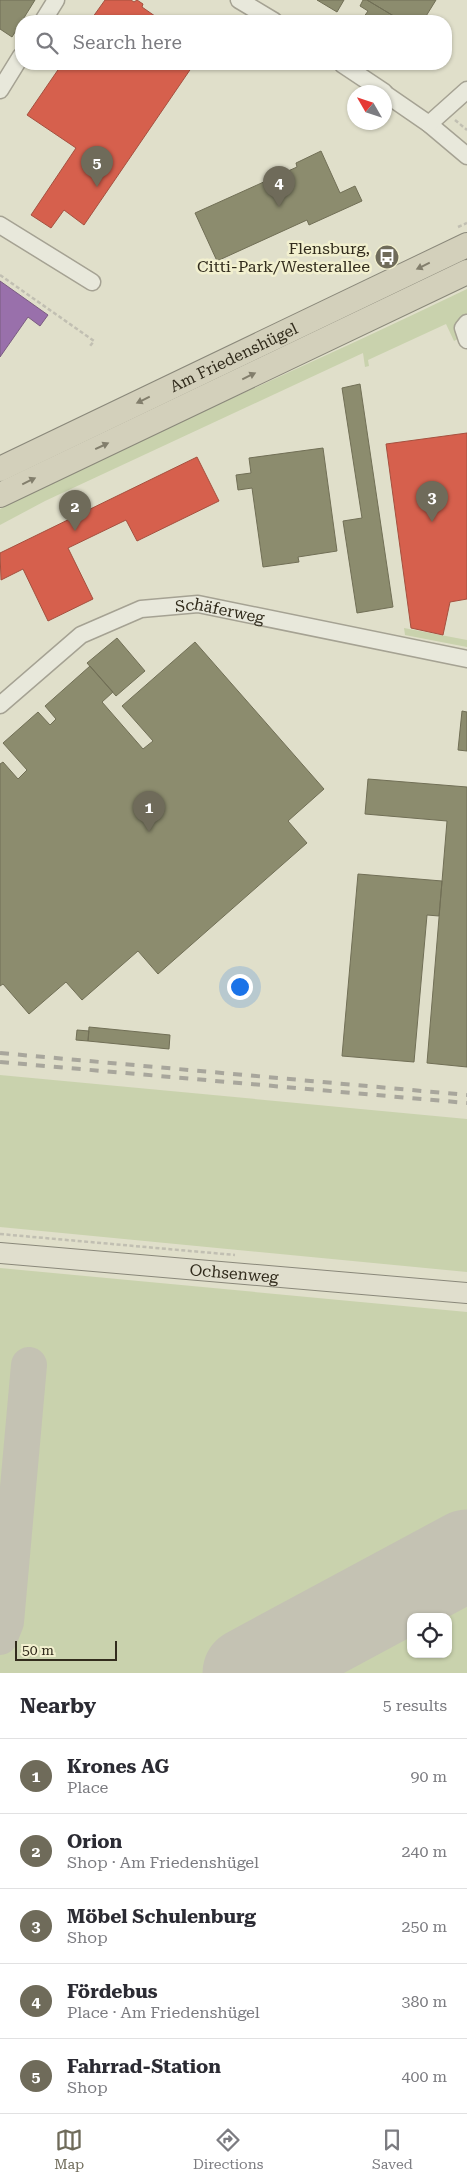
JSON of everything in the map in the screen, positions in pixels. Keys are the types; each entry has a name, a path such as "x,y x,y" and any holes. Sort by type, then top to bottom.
{"highway":[{"name":"Am Friedenshügel","path":"0,469 467,245"},
{"name":"Am Friedenshügel","path":"0,495 467,272"}],"main road":[{"name":"Ochsenweg","path":"0,1253 467,1293"}],"street":[{"path":"47,15 56,0"},
{"path":"239,0 264,15"},
{"path":"0,90 15,66"},
{"path":"351,70 372,85"},
{"path":"429,124 467,90"},
{"path":"392,99 466,153"},
{"path":"0,224 92,282"},
{"path":"467,323 462,328 467,340"},
{"name":"Schäferweg","path":"0,705 81,635 141,609 198,604 467,659"}],"path":[{"path":"0,275 94,341 90,346"}],"green space":[{"path":"467,289 467,315 462,337 454,341 446,324 368,360 369,366 365,367 363,353 45,501 0,525 0,509 116,452"},
{"path":"404,628 467,640 467,647 405,635"},
{"path":"0,1075 467,1119 467,1272 0,1227"},
{"path":"0,1268 467,1312 467,1673 0,1673"}],"building: Shops":[{"path":"105,0 131,0 134,2 137,0 143,4 142,7 153,15 94,15"},
{"path":"58,70 190,70 84,225 64,210 51,228 31,215 76,148 27,115"},
{"path":"467,433 467,599 450,602 443,635 411,628 386,444"},
{"path":"197,457 219,501 137,541 126,520 68,548 93,599 48,621 23,569 1,580 0,553"}],"building: Offices":[{"path":"0,281 48,315 40,326 28,317 0,357"}],"building: Industry":[{"path":"0,0 35,0 26,15 15,15 15,32 12,37 0,29"},
{"path":"317,0 344,0 337,12"},
{"path":"363,0 367,0 392,15 365,15 368,11 360,6"},
{"path":"367,0 436,0 427,15 392,15"},
{"path":"321,151 340,193 355,186 362,201 309,225 307,220 217,261 195,213 297,167 296,163"},
{"path":"360,384 393,607 357,613 343,521 362,518 342,388"},
{"path":"323,448 337,551 298,557 299,562 263,567 252,488 238,490 236,475 251,473 249,458"},
{"path":"117,638 145,671 116,696 87,663"},
{"path":"195,642 324,789 288,821 307,843 158,974 138,951 82,1000 66,982 29,1014 3,984 0,986 0,764 3,762 18,779 27,770 3,743 38,712 50,725 56,719 45,706 90,666 113,692 102,702 143,749 153,741 122,706"},
{"path":"462,711 467,712 467,751 458,750"},
{"path":"368,779 467,787 467,1067 427,1063 447,821 365,814"},
{"path":"358,874 442,881 439,916 427,915 414,1062 342,1056"},
{"path":"89,1027 170,1035 169,1049 88,1041"},
{"path":"77,1030 89,1031 88,1041 76,1040"}],"taxiway":[{"path":"0,1637 6,1622 29,1365"}],"runway":[{"path":"248,1673 467,1555"}],"railway":[{"path":"0,1053 467,1095"},
{"path":"0,1062 467,1103"}],"place":[{"name":"Fahrrad-Station","path":"97,187"},
{"name":"Fördebus","path":"279,207"},
{"name":"Flensburg, Citti-Park/Westerallee","path":"387,257"},
{"name":"Möbel Schulenburg","path":"432,522"},
{"name":"Orion","path":"75,531"},
{"name":"Krones AG","path":"149,832"}]}
